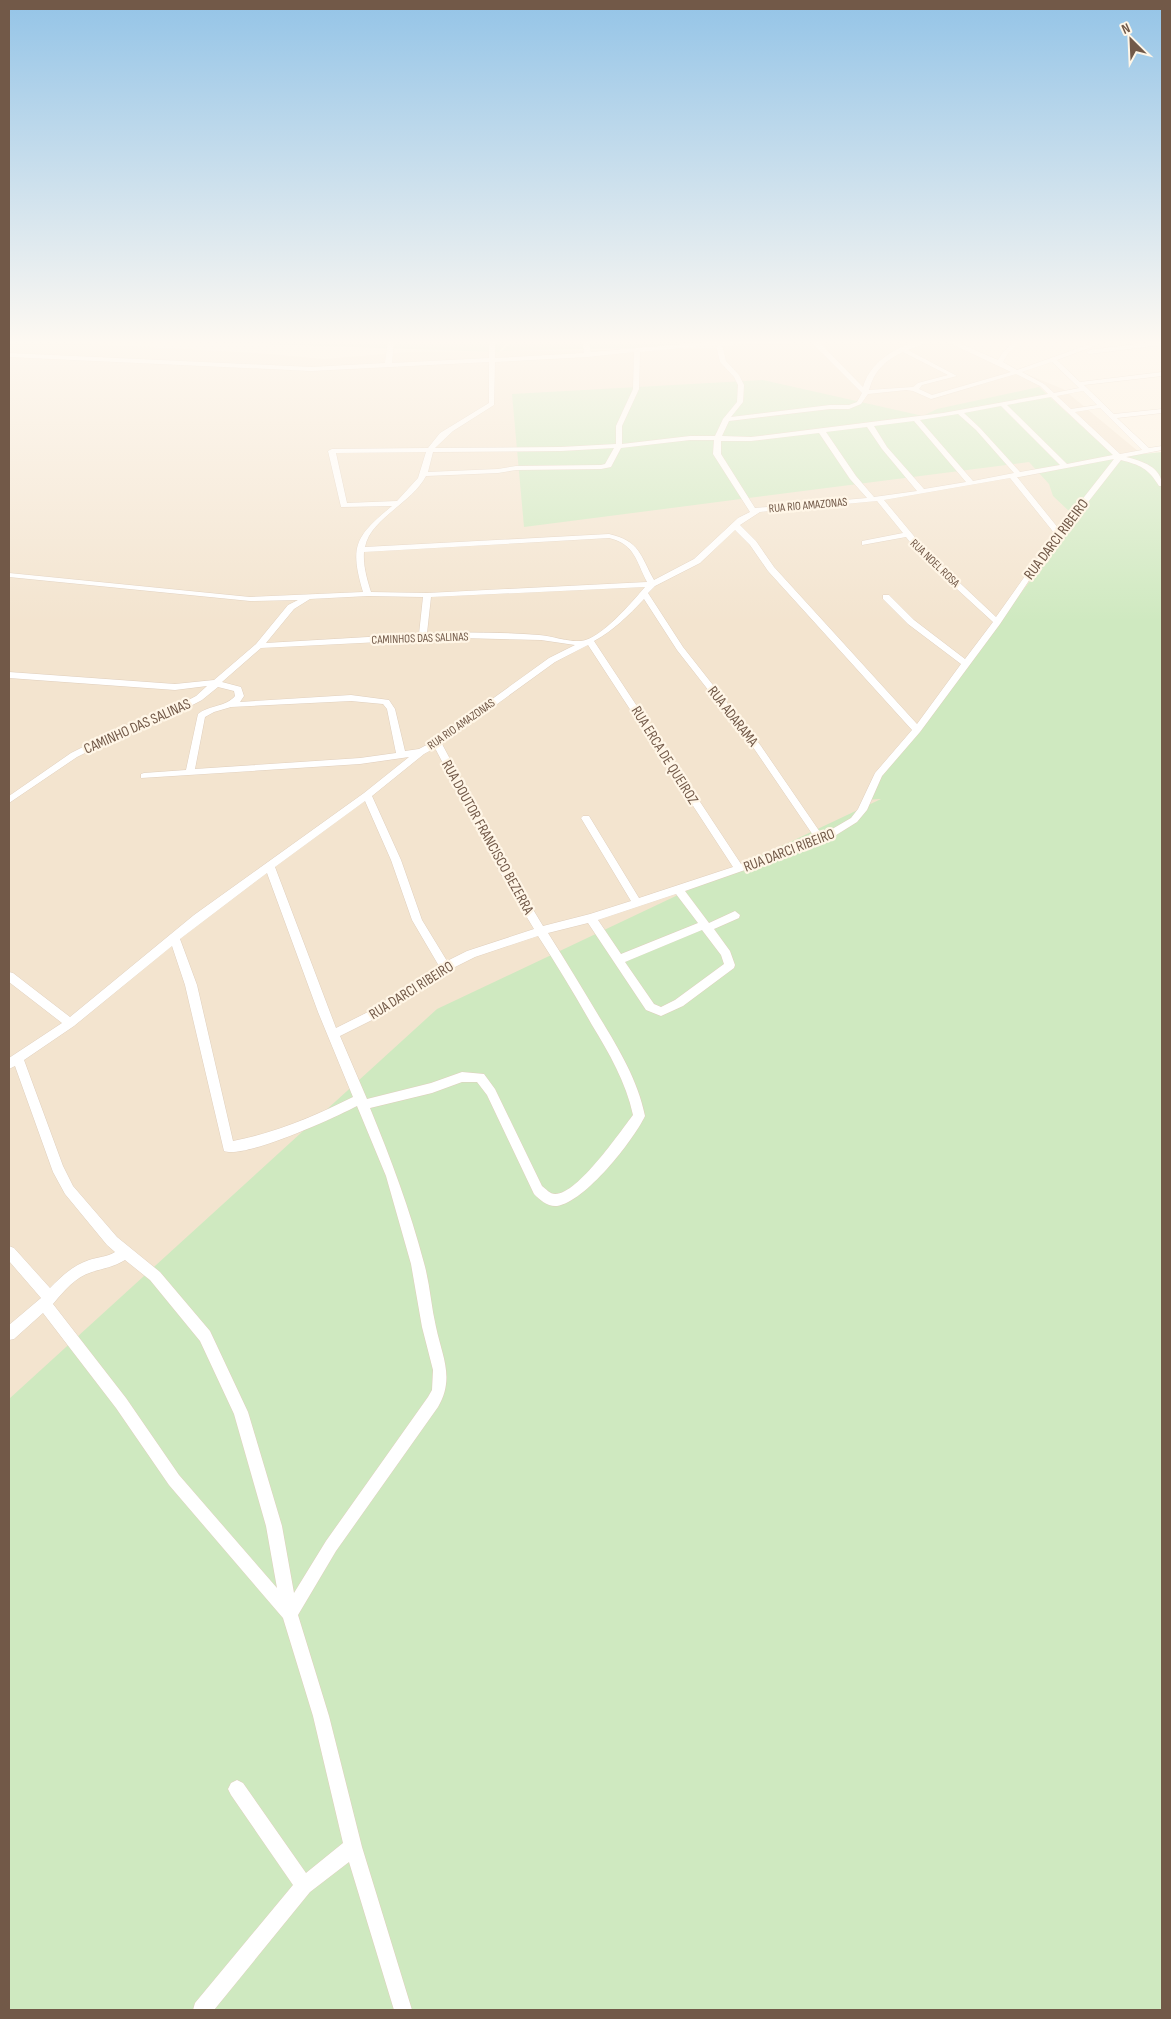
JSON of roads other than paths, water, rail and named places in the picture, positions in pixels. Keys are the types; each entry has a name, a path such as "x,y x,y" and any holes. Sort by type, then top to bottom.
{"street":[{"path":"368,594 358,559 370,529 418,485 425,474 430,450 447,433"},
{"path":"425,474 498,471 516,468 601,467 608,464 619,446 619,433"},
{"path":"720,433 717,454 720,461 739,486 754,512"},
{"path":"399,502 344,505 332,451 619,446 690,438 750,440 798,433"},
{"name":"RUA NOEL ROSA","path":"823,433 860,487 875,499 907,535 997,622"},
{"path":"875,433 884,448 922,492"},
{"path":"928,433 972,484"},
{"path":"981,433 1058,534"},
{"path":"1032,433 1065,466"},
{"path":"1094,433 1119,457 1134,460 1155,472 1162,484"},
{"path":"1130,433 1147,450"},
{"name":"RUA RIO AMAZONAS","path":"13,1061 70,1023 174,937 269,865 367,795 421,752 437,743 546,664 614,625 652,584 697,561 741,520 754,512 769,508 875,499 922,492 1162,448"},
{"name":"RUA DARCI RIBEIRO","path":"334,1034 370,1016 445,967 479,951 540,931 591,918 739,869 821,840 854,820 862,810 864,800 878,775 917,730 997,622 1058,534 1119,457"},
{"path":"736,526 753,543 771,569 917,730"},
{"path":"865,543 907,535"},
{"path":"9,575 161,592 250,599 368,594 427,595 652,584 637,552 630,542 623,538 573,537 360,550"},
{"name":"RUA ADARAMA","path":"644,593 680,648 758,748 821,840"},
{"path":"423,636 427,595"},
{"name":"CAMINHO DAS SALINAS","path":"9,800 74,755 132,726 180,708 199,698 214,683 259,646 285,613 308,596"},
{"path":"886,597 912,622 965,663"},
{"name":"CAMINHOS DAS SALINAS","path":"259,646 423,636 514,636 585,642"},
{"name":"RUA ERCA DE QUEIROZ","path":"585,642 739,869"},
{"path":"9,675 175,687 214,683 238,689 240,696 232,705"},
{"path":"190,772 201,716 207,712 232,705 351,698 386,702 391,709 400,754"},
{"path":"180,708 207,712"},
{"name":"RUA DOUTOR FRANCISCO BEZERRA","path":"362,1102 432,1088 462,1077 480,1076 491,1092 538,1190 548,1200 558,1201 577,1191 639,1116 640,1106 607,1041 506,875 437,743"},
{"path":"144,776 313,765 421,752"},
{"path":"367,795 396,860 417,920 445,967"},
{"path":"586,818 637,903"},
{"path":"269,865 353,1085 362,1102 392,1176 418,1264 441,1383 439,1392 433,1402 331,1546 290,1614"},
{"path":"591,918 650,1007 661,1012 679,1003 730,965 726,954 678,889"},
{"path":"618,960 735,915"},
{"path":"174,937 191,985 228,1147 262,1139 319,1120 362,1102"},
{"path":"9,976 70,1023"},
{"path":"13,1061 56,1168 87,1214 112,1241 155,1276 205,1336 241,1412 274,1526 290,1614 321,1716 353,1847 403,2010"},
{"path":"9,1252 47,1300 174,1480 290,1614"},
{"path":"9,1334 47,1300 70,1276 90,1266 112,1261 126,1252"},
{"path":"237,1789 304,1886"},
{"path":"202,2010 304,1886 353,1847"}]}
